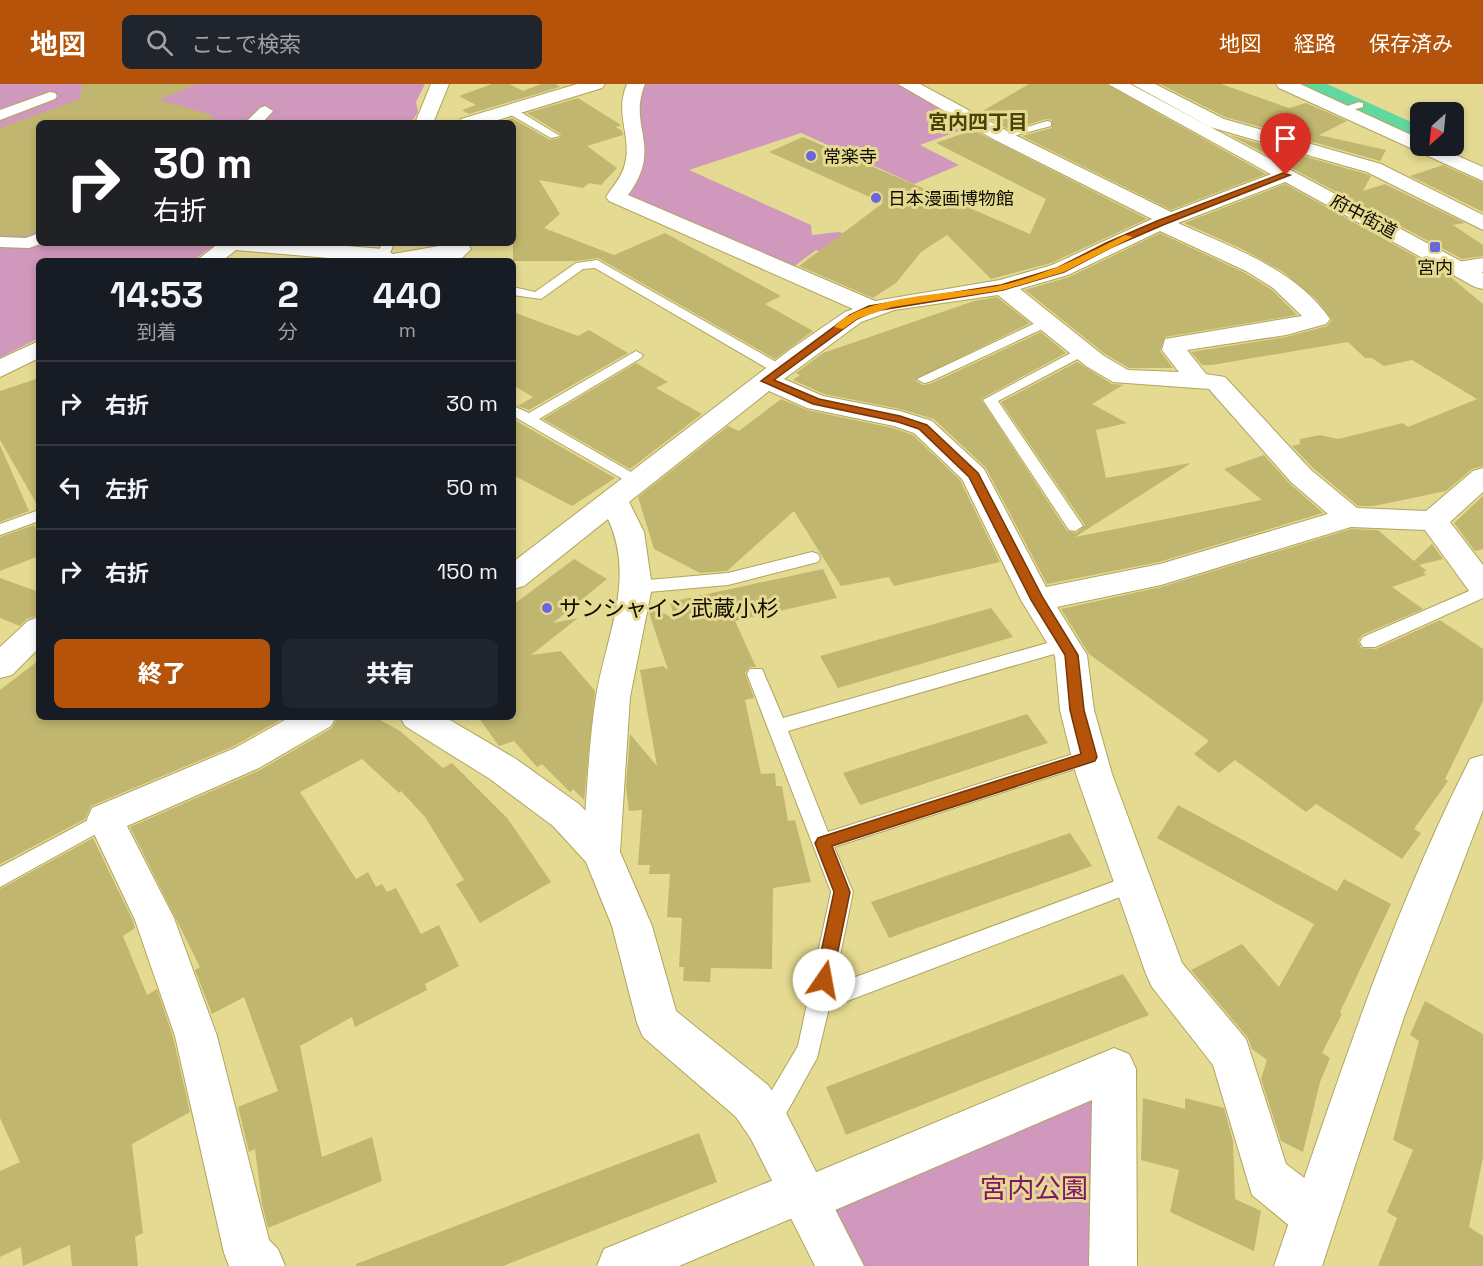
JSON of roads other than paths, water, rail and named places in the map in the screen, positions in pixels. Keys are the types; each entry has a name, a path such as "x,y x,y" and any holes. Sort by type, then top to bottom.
{"main road":[{"path":"425,120 440,84"},
{"path":"478,120 596,84"},
{"path":"636,84 628,95 636,166 630,182 616,196 873,309"},
{"path":"907,84 1164,221 1254,266 1281,283 1318,319 1286,328 1174,344 1174,350 1198,380"},
{"name":"府中街道","path":"1117,84 1483,282"},
{"path":"1141,84 1217,123 1374,168 1404,181 1483,224"},
{"path":"1285,84 1410,128"},
{"path":"1314,84 1350,107 1483,175"},
{"path":"1464,152 1483,160"},
{"path":"516,576 773,375 853,317 873,309 1003,287 1060,270 1164,221 1286,175"},
{"path":"212,258 230,246"},
{"path":"259,246 354,258 464,249"},
{"path":"1459,268 1483,265"},
{"path":"1003,287 1082,351 1122,377 1216,382 1301,476 1350,517"},
{"path":"0,369 36,350"},
{"path":"773,375 816,402 900,419 923,427 974,476 1037,600 1071,655 1077,710 1089,757 1166,974 1231,1054 1268,1179 1315,1215"},
{"path":"1037,600 1161,574 1350,517 1433,521 1483,477"},
{"path":"601,852 613,697 637,587 626,491"},
{"path":"1433,521 1483,589"},
{"path":"0,666 36,632"},
{"path":"261,1266 248,1253 192,1025 154,918 105,819 247,758 314,720"},
{"path":"422,720 503,769 566,815 601,852 632,926 658,1023 752,1101 767,1123 840,1266"},
{"path":"1299,1266 1392,990 1452,836 1483,769"},
{"path":"621,1266 805,1195 1114,1070 1113,1266"}],"street":[{"path":"0,116 50,96"},
{"path":"256,120 266,111"},
{"path":"0,242 29,243 36,240"}],"lane":[{"path":"510,110 555,136"},
{"path":"1002,136 1047,124"},
{"path":"516,292 537,296 580,266 597,264 773,375"},
{"path":"924,379 1046,322"},
{"path":"1075,526 990,400 1082,351"},
{"path":"529,419 636,355"},
{"path":"516,412 626,491"},
{"path":"0,530 36,516"},
{"path":"637,587 728,579 812,558"},
{"path":"1369,642 1483,589"},
{"path":"778,727 1065,644"},
{"path":"756,674 842,892 809,1050 767,1123"},
{"path":"823,843 1089,757"},
{"path":"0,878 105,819"},
{"path":"819,1001 1134,883"}],"waterway":[{"path":"1300,84 1410,134"}],"place":[{"name":"常楽寺","path":"811,156"},
{"name":"日本漫画博物館","path":"876,198"},
{"name":"宮内","path":"1435,247"},
{"name":"サンシャイン武蔵小杉","path":"547,608"}],"district":[{"name":"宮内四丁目","path":"978,122"}],"park label":[{"name":"宮内公園","path":"1034,1188"}]}
